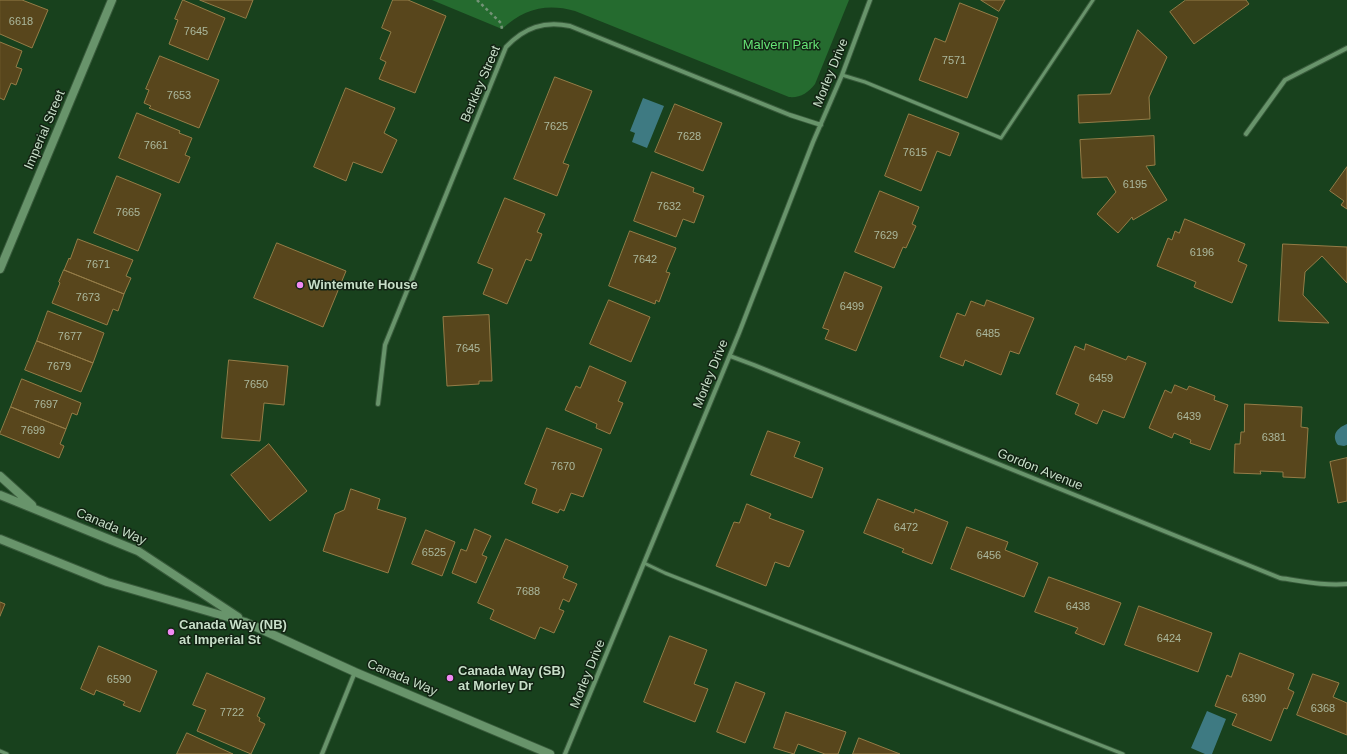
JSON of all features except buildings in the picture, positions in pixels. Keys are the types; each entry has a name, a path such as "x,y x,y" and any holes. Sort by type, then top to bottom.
{"main road":[{"name":"Imperial Street","path":"0,268 112,0"},
{"path":"0,476 35,509"},
{"name":"Canada Way","path":"0,495 138,551 245,622"},
{"name":"Canada Way","path":"0,539 107,582 245,622 355,672 550,754"}],"street":[{"name":"Morley Drive","path":"565,754 730,356 842,75 870,0"},
{"name":"Berkley Street","path":"378,404 385,345 506,47 523,32 546,24 570,26 790,115 821,125"},
{"path":"1246,134 1285,80 1347,48"},
{"name":"Gordon Avenue","path":"730,356 1280,578 1336,585 1347,584"},
{"path":"322,754 355,672"}],"lane":[{"path":"842,75 865,82 1001,138 1093,0"},
{"path":"644,563 665,573 1123,754"},
{"path":"0,751 7,754"}],"path":[{"path":"477,0 501,23 506,47"}],"green space":[{"name":"Malvern Park","path":"432,0 849,0 815,84 804,94 797,97 789,97 575,11 545,8 527,12 510,22 502,29"}],"water":[{"path":"643,98 664,106 647,148 632,142 635,133 630,131"},
{"path":"1347,424 1347,445 1338,445 1335,438 1336,432"},
{"path":"1207,711 1226,719 1212,754 1205,754 1191,748"}],"place":[{"name":"Wintemute House","path":"300,285"},
{"name":"Canada Way (NB) at Imperial St","path":"171,632"},
{"name":"Canada Way (SB) at Morley Dr","path":"450,678"}]}
